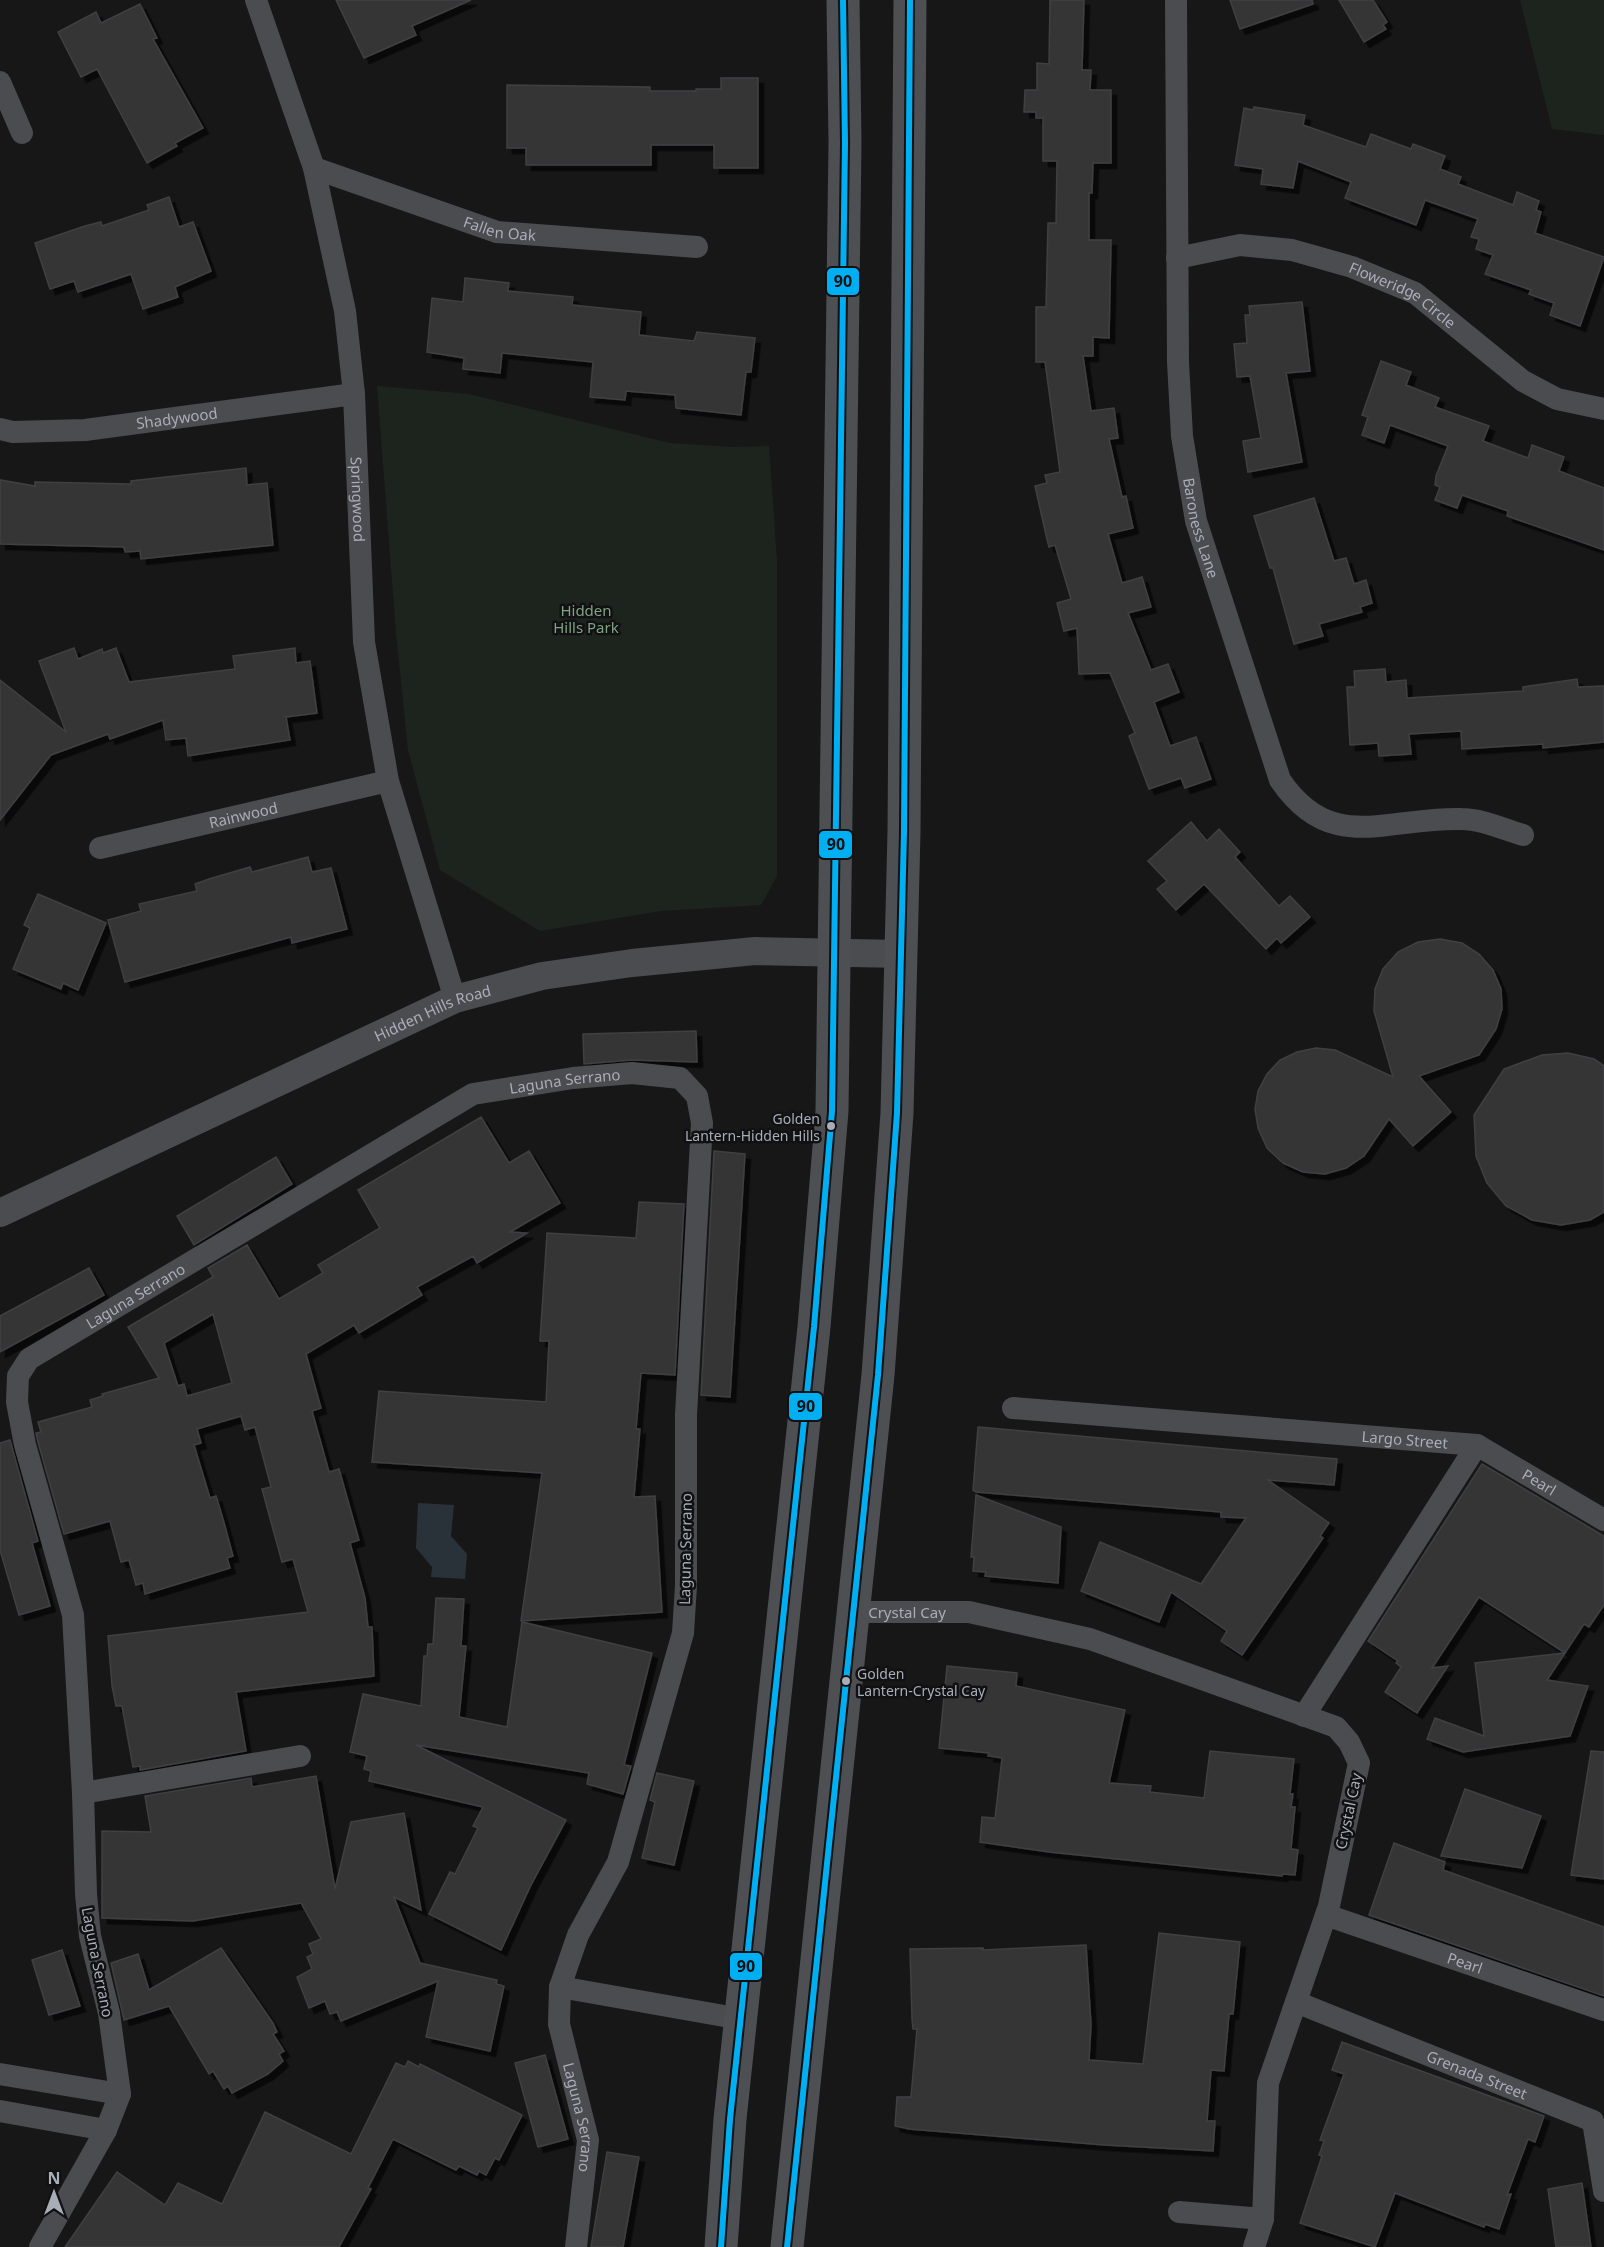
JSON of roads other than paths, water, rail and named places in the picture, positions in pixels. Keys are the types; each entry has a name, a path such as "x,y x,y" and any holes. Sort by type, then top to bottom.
{"main road":[{"path":"721,2247 741,2019 827,1198 832,1111 836,951 837,612 845,142 843,0"},
{"path":"786,2247 878,1374 897,1113 902,954 910,0"}],"street":[{"name":"Springwood","path":"256,0 314,168 345,310 354,394 364,642 388,782 455,999"},
{"name":"Baroness Lane","path":"1176,0 1178,372 1182,436 1190,491 1199,531 1280,780 1293,799 1311,815 1337,824 1357,826 1469,819 1523,835"},
{"path":"0,82 22,133"},
{"name":"Fallen Oak","path":"314,168 496,232 697,247"},
{"name":"Floweridge Circle","path":"1177,258 1240,245 1292,250 1352,267 1415,293 1523,381 1557,399 1604,409"},
{"name":"Shadywood","path":"0,429 13,432 85,430 354,394"},
{"name":"Rainwood","path":"100,848 388,782"},
{"name":"Hidden Hills Road","path":"0,1213 455,999 542,976 632,963 755,951 902,954"},
{"name":"Laguna Serrano","path":"40,2247 106,2130 120,2094 109,2013 90,1936 73,1615 25,1445 17,1402 18,1377 29,1359 473,1094 573,1077 632,1073 680,1078 697,1096 702,1124 686,1415 686,1586 683,1633 618,1862 578,1935 560,1987 559,2024 588,2139 576,2247"},
{"name":"Largo Street","path":"1013,1408 1477,1445 1304,1716"},
{"name":"Pearl","path":"1477,1445 1604,1520"},
{"name":"Crystal Cay","path":"853,1612 969,1612 1090,1639 1336,1727 1349,1742 1359,1763 1326,1915 1268,2083 1263,2219 1254,2247"},
{"path":"83,1793 300,1756"},
{"name":"Pearl","path":"1326,1915 1604,2010"},
{"path":"560,1987 741,2019"},
{"name":"Grenada Street","path":"1296,2002 1593,2121 1604,2191"},
{"path":"0,2074 120,2094"},
{"path":"0,2111 106,2130"},
{"path":"1179,2212 1263,2219"}],"place":[{"name":"Golden Lantern-Hidden Hills","path":"831,1126"},
{"name":"Golden Lantern-Crystal Cay","path":"846,1681"}],"park label":[{"name":"Hidden Hills Park","path":"586,618"}]}
